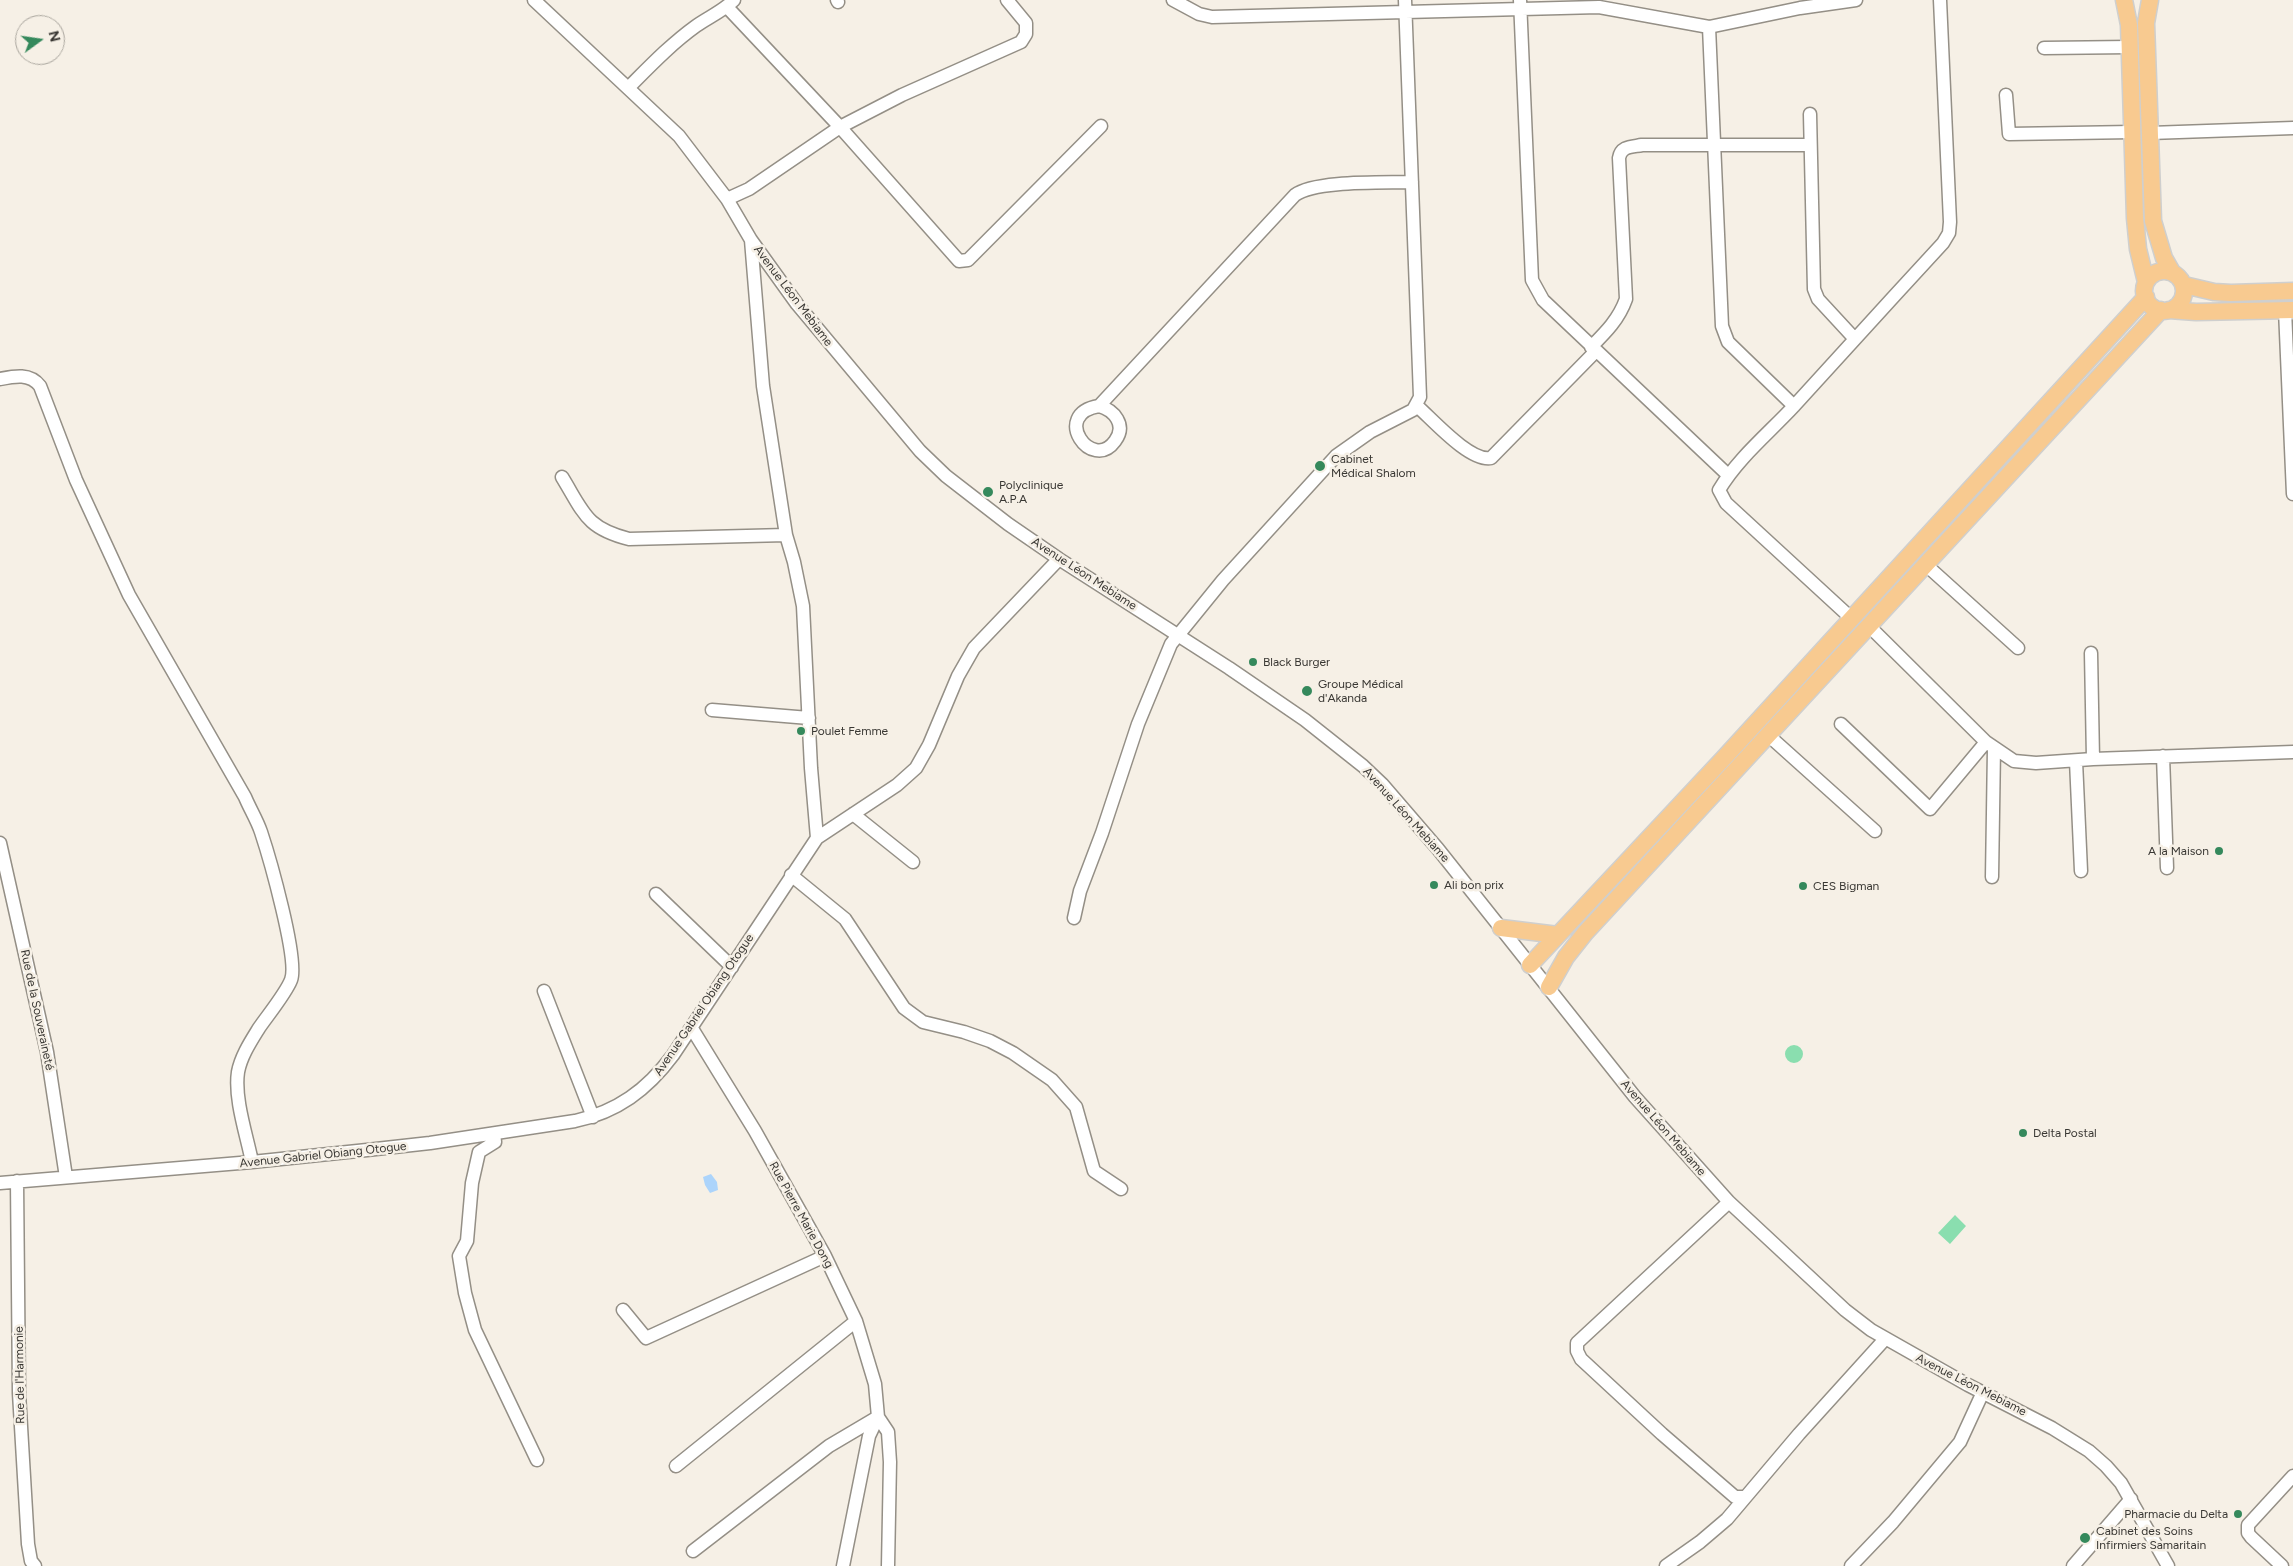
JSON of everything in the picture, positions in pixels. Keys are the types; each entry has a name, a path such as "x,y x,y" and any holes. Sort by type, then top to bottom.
{"main road":[{"path":"2124,0 2129,24 2138,249 2150,305 2165,310 2196,312 2289,310"},
{"path":"1549,987 1566,957 1586,933 1925,564 2165,310 2175,308 2183,298 2184,285 2180,278 2172,272 2164,258 2153,221 2146,23 2150,0"},
{"path":"1530,965 1851,618 2146,290 2151,275 2157,272 2172,272"},
{"path":"2184,285 2214,292 2231,293 2293,291"},
{"path":"1501,928 1558,935"}],"street":[{"name":"Avenue Léon Mebiame","path":"534,0 679,136 728,200 751,240 817,331 914,446 974,499 1058,559 1178,634 1305,720 1363,766 1382,784 1432,842 1658,1124 1729,1202 1845,1310 1885,1339 2052,1428 2089,1451 2106,1466 2131,1499 2168,1566"},
{"path":"728,200 749,189 840,127 902,95 1021,42 1026,34 1026,23 1007,0"},
{"path":"1173,0 1191,11 1212,17 1405,5 1520,5 1599,8 1709,27 1792,10 1856,0"},
{"path":"1851,618 1726,503 1719,490 1728,475 1794,406 1854,338 1943,243 1949,234 1940,0"},
{"path":"628,88 678,41 698,25 731,4 956,259 962,261 968,260 1102,126"},
{"path":"1074,918 1080,891 1102,833 1138,724 1171,644 1223,580 1336,456 1370,432 1407,414 1417,406 1420,397 1405,5"},
{"path":"1520,5 1532,280 1543,300 1728,475"},
{"path":"1709,27 1722,326 1728,342 1794,406"},
{"path":"2044,48 2130,47"},
{"path":"2006,95 2009,134 2132,132"},
{"path":"1810,114 1814,289 1818,299 1854,338"},
{"path":"2150,133 2293,128"},
{"path":"1417,406 1471,454 1485,459 1491,458 1594,349 1622,311 1626,299 1620,152 1624,149 1642,145 1810,145"},
{"path":"1099,406 1294,195 1302,190 1316,187 1412,182"},
{"path":"751,240 761,371 786,535 803,606 817,838"},
{"path":"2289,310 2293,494"},
{"path":"0,379 27,377 35,380 40,386 76,480 129,595 245,798 260,830 267,851 292,953 292,980 253,1039 238,1072 238,1092 252,1162"},
{"path":"562,477 591,523 610,534 630,539 745,534 786,535"},
{"name":"Avenue Gabriel Obiang Otogue","path":"0,1184 430,1144 593,1117 624,1103 640,1092 658,1075 817,838 897,785 916,768 929,745 958,676 974,648 1058,559"},
{"path":"1925,564 2018,648"},
{"path":"1869,626 1990,745 2014,761 2022,763 2293,752"},
{"path":"2091,653 2093,759"},
{"path":"712,710 809,718"},
{"path":"1841,724 1930,809 1990,745"},
{"path":"1768,735 1875,832"},
{"path":"1990,745 1992,877"},
{"path":"2163,756 2167,868"},
{"path":"2076,761 2080,871"},
{"path":"853,814 913,862"},
{"name":"Rue de la Souveraineté","path":"0,843 47,1052 66,1177"},
{"path":"791,875 845,919 904,1008 923,1022 964,1032 990,1041 1013,1053 1052,1080 1076,1107 1094,1171 1121,1189"},
{"path":"656,894 732,967"},
{"path":"544,991 593,1117"},
{"name":"Rue Pierre Marie Dong","path":"691,1027 755,1131 825,1256 856,1321 875,1384 878,1417"},
{"path":"494,1134 495,1142 479,1152 472,1184 467,1241 460,1256 465,1293 476,1330 538,1460"},
{"name":"Rue de l'Harmonie","path":"17,1181 18,1393 28,1544 31,1561 35,1566"},
{"path":"1729,1202 1576,1343 1576,1347 1581,1359 1662,1434 1735,1497 1744,1497"},
{"path":"622,1310 646,1338 825,1256"},
{"path":"676,1466 856,1321"},
{"path":"1666,1566 1700,1542 1727,1519 1744,1497 1885,1339"},
{"path":"1851,1566 1892,1522 1960,1442 1983,1392"},
{"path":"693,1551 829,1446 878,1417"},
{"path":"843,1566 869,1436 878,1417"},
{"path":"878,1417 888,1432 890,1462 888,1566"},
{"path":"2282,1566 2251,1537 2248,1533 2248,1525 2293,1476"},
{"path":"2073,1566 2131,1499"}],"green space":[{"path":"1794,1045 1800,1048 1803,1054 1800,1060 1794,1063 1788,1060 1785,1054 1788,1048"},
{"path":"1955,1215 1966,1226 1950,1244 1938,1233"}],"water":[{"path":"711,1174 717,1182 718,1190 710,1193 703,1177"}],"place":[{"name":"Cabinet Médical Shalom","path":"1320,466"},
{"name":"Polyclinique A.P.A","path":"988,492"},
{"name":"Black Burger","path":"1253,662"},
{"name":"Groupe Médical d'Akanda","path":"1307,691"},
{"name":"Poulet Femme","path":"801,731"},
{"name":"A la Maison","path":"2219,851"},
{"name":"Ali bon prix","path":"1434,885"},
{"name":"CES Bigman","path":"1803,886"},
{"name":"Delta Postal","path":"2023,1133"},
{"name":"Pharmacie du Delta","path":"2238,1514"},
{"name":"Cabinet des Soins Infirmiers Samaritain","path":"2085,1538"}]}
